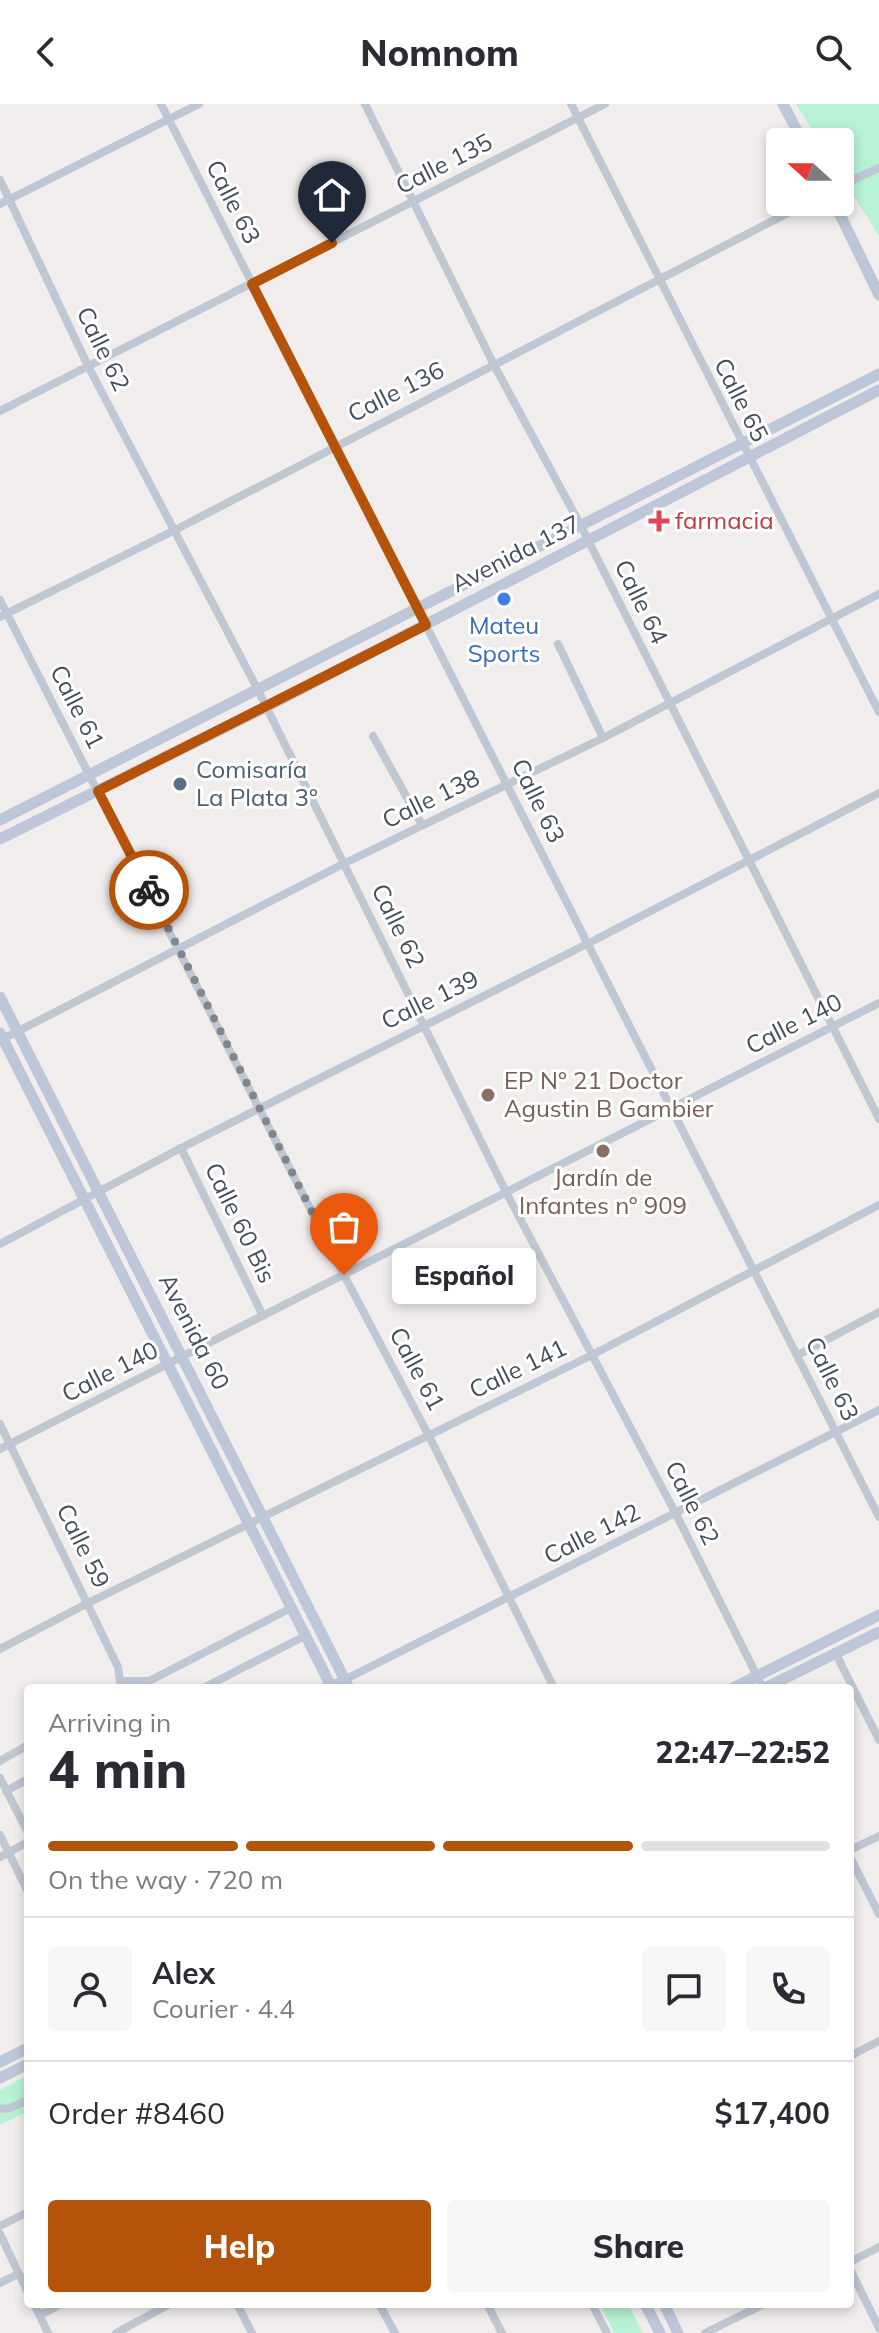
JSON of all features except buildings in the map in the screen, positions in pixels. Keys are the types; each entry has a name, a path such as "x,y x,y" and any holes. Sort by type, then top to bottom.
{"main road":[{"path":"783,104 796,128"},
{"path":"841,216 879,295"},
{"name":"Avenida 137","path":"0,820 879,374"},
{"name":"Avenida 137","path":"0,839 266,707 749,460 879,390"},
{"name":"Avenida 60","path":"0,997 346,1684"},
{"name":"Avenida 60","path":"1,1037 250,1526 327,1684"},
{"path":"741,1684 879,1615"},
{"path":"772,1684 879,1632"},
{"path":"0,2062 24,2050"},
{"path":"0,2078 24,2066"},
{"path":"647,2308 660,2333"},
{"path":"666,2308 678,2333"}],"street":[{"name":"Calle 63","path":"161,104 879,1517"},
{"path":"0,204 199,104"},
{"name":"Calle 64","path":"365,104 494,365 580,524 879,1119"},
{"name":"Calle 65","path":"571,104 740,443 879,712"},
{"name":"Calle 135","path":"0,411 605,104"},
{"path":"854,180 879,168"},
{"name":"Calle 62","path":"0,180 88,366 257,688 506,1192 762,1684"},
{"name":"Calle 136","path":"3,615 175,530 782,216"},
{"name":"Calle 138","path":"1,1037 345,863 603,738 879,594"},
{"name":"Calle 61","path":"0,600 3,615 90,774 429,1436 552,1684"},
{"path":"558,644 603,738"},
{"path":"373,736 422,825"},
{"name":"Calle 139","path":"0,1244 181,1148 879,793"},
{"name":"Calle 140","path":"0,1449 879,1003"},
{"name":"Calle 60 Bis","path":"181,1148 263,1316"},
{"name":"Calle 141","path":"0,1649 592,1355 879,1205"},
{"path":"798,1355 879,1312"},
{"name":"Calle 142","path":"346,1684 879,1410"},
{"name":"Calle 59","path":"0,1424 118,1667 121,1684"},
{"path":"128,1684 149,1681 291,1608"},
{"path":"211,1684 305,1636"},
{"path":"836,1654 851,1684"},
{"path":"854,1690 879,1740"},
{"path":"0,1761 24,1747"},
{"path":"0,1778 24,1825"},
{"path":"6,1791 24,1781"},
{"path":"0,1835 4,1854 24,1886"},
{"path":"854,1848 879,1836"},
{"path":"4,1854 24,1844"},
{"path":"854,1865 879,1914"},
{"path":"854,2054 879,2041"},
{"path":"0,2109 24,2102"},
{"path":"0,2226 24,2214"},
{"path":"0,2234 24,2285"},
{"path":"854,2260 879,2247"},
{"path":"0,2283 18,2274"},
{"path":"854,2277 879,2328"},
{"path":"36,2308 48,2333"},
{"path":"40,2315 53,2308"},
{"path":"116,2333 163,2308"},
{"path":"239,2308 252,2333"},
{"path":"381,2308 395,2333"},
{"path":"489,2308 502,2333"},
{"path":"594,2308 607,2333"},
{"path":"705,2333 756,2308"}],"green space":[{"path":"796,104 879,104 879,236 854,196 854,128 811,128"},
{"path":"24,2077 24,2113 0,2125 0,2090"},
{"path":"602,2308 630,2308 643,2333 614,2333"}],"way so far":[{"path":"149,890 344,1275"}],"place":[{"name":"farmacia","path":"659,521"},
{"name":"Mateu Sports","path":"504,599"},
{"name":"Comisaría La Plata 3°","path":"180,784"},
{"name":"EP N° 21 Doctor Agustin B Gambier","path":"488,1095"},
{"name":"Jardín de Infantes n° 909","path":"603,1151"},
{"name":"Español","path":"344,1275"}],"route":[{"path":"149,890 98,791 426,625 252,284 332,243"}]}
